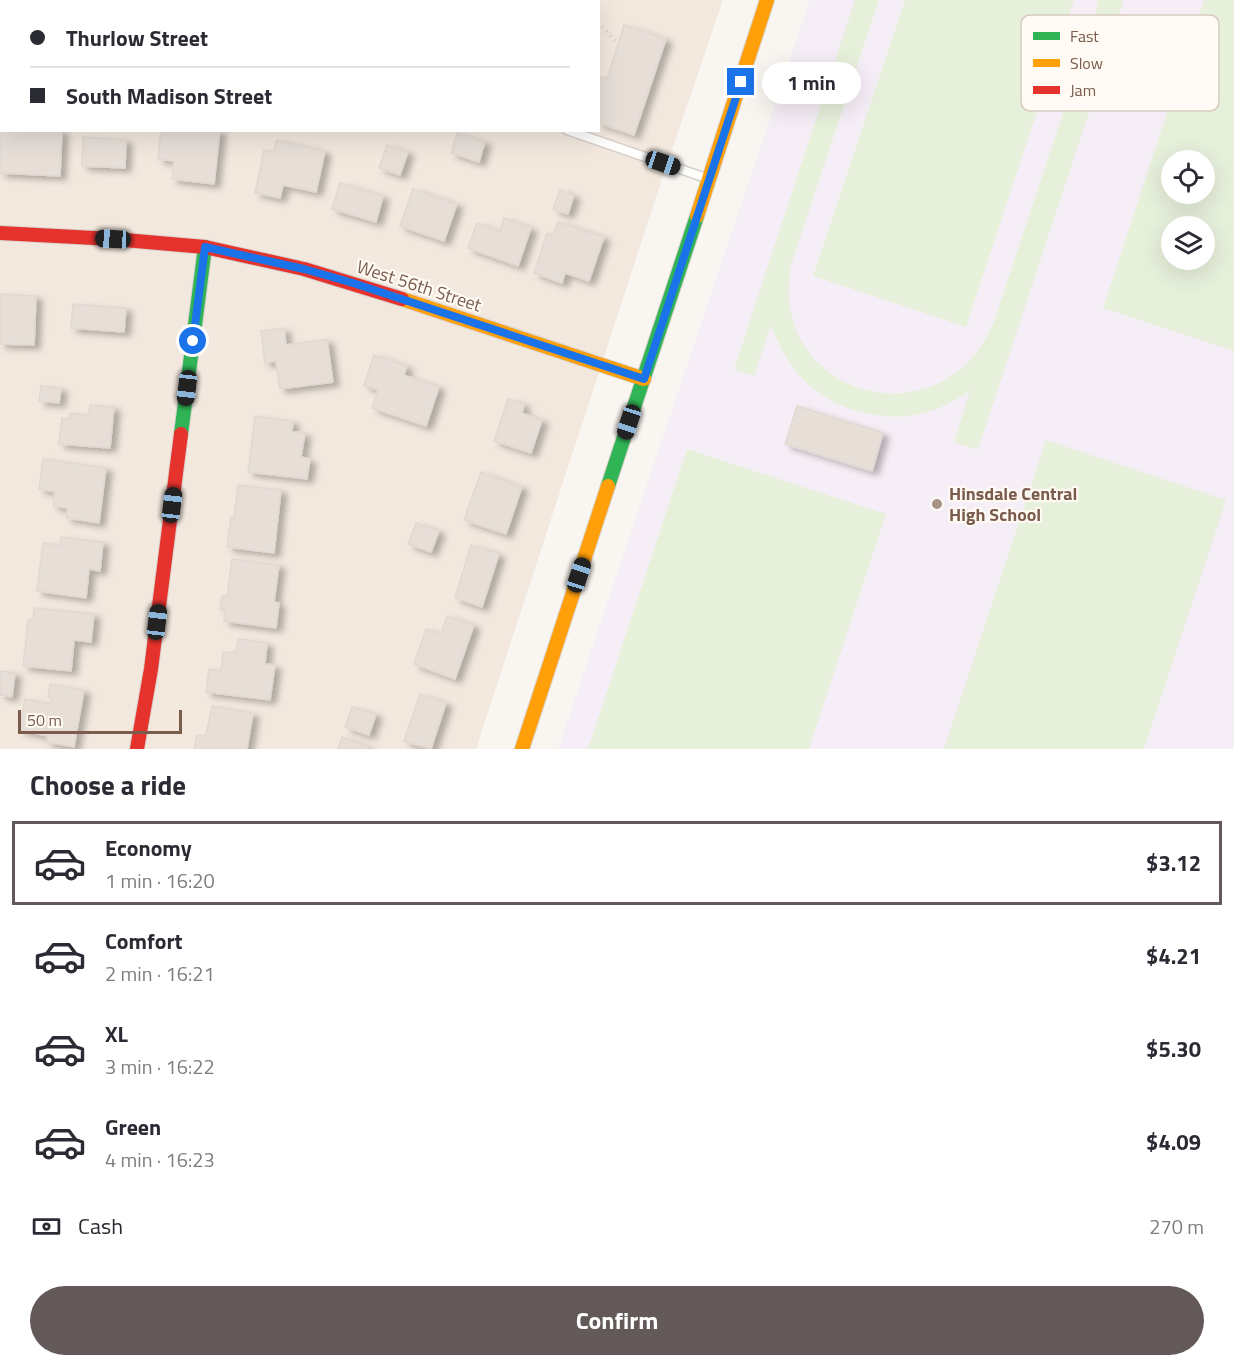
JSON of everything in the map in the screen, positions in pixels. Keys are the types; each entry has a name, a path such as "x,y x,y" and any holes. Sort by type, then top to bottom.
{"street":[{"path":"522,749 767,0"},
{"name":"West 56th Street","path":"0,233 205,247 304,269 644,379"},
{"path":"137,749 151,669 205,247"}],"lane":[{"path":"573,132 709,179"}],"path":[{"path":"600,24 618,44"}],"shaded area":[{"path":"600,0 723,0 659,188 476,749 0,749 0,132 600,132"},
{"name":"Hinsdale Central High School","path":"810,0 1234,0 1234,749 558,749"}],"green space":[{"path":"855,0 879,0 791,265 790,310 805,346 830,373 863,389 899,393 936,385 968,362 993,324 1064,111 1089,111 978,450 954,442 970,391 940,408 901,417 869,414 851,409 820,394 796,372 778,342 771,325 754,376 734,369"},
{"path":"905,0 1074,0 1069,15 1021,15 1021,111 1037,111 966,327 813,276"},
{"path":"1098,0 1123,0 1120,15 1095,15"},
{"path":"1204,0 1234,0 1234,351 1103,308 1168,111 1219,111 1219,15 1199,15"},
{"path":"1046,440 1226,500 1144,749 944,749"},
{"path":"687,449 886,514 809,749 588,749"}],"building":[{"path":"624,25 666,39 634,135 600,124 600,77 607,79"},
{"path":"1,132 62,132 60,176 0,173"},
{"path":"161,132 220,132 214,184 172,179 174,161 158,159"},
{"path":"457,133 485,142 479,162 451,153"},
{"path":"83,137 126,140 125,168 82,166"},
{"path":"277,140 325,151 316,192 283,185 280,198 255,193 264,150 274,152"},
{"path":"387,145 408,152 400,175 379,168"},
{"path":"340,183 383,196 376,222 332,209"},
{"path":"413,189 457,204 444,241 400,226"},
{"path":"560,190 574,195 568,214 553,209"},
{"path":"504,218 531,228 518,266 468,248 477,223 500,231"},
{"path":"558,222 604,237 589,281 565,273 562,283 534,273 547,233 553,235"},
{"path":"0,294 36,296 34,345 0,344"},
{"path":"73,304 126,308 124,332 71,328"},
{"path":"284,328 286,345 327,339 333,382 280,389 276,361 265,363 261,331"},
{"path":"374,355 407,366 404,375 439,387 426,426 372,408 378,390 364,385"},
{"path":"41,386 61,388 59,403 39,401"},
{"path":"508,399 524,404 522,413 542,420 531,453 494,441"},
{"path":"90,405 114,407 110,448 59,444 62,418 69,419 70,413 89,415"},
{"path":"797,406 883,433 872,471 785,444"},
{"path":"255,416 293,421 292,432 305,433 301,457 310,459 307,479 248,472"},
{"path":"43,459 106,468 99,523 66,518 68,508 53,506 55,492 39,489"},
{"path":"481,472 522,487 506,534 464,520"},
{"path":"238,485 281,490 274,553 227,547 231,517 234,518"},
{"path":"416,523 439,531 431,552 408,544"},
{"path":"61,537 103,542 100,571 89,569 86,598 37,591 43,543 60,545"},
{"path":"471,545 499,554 482,607 455,598"},
{"path":"232,559 279,565 274,602 279,603 276,628 224,621 225,609 220,609 222,596 227,597"},
{"path":"34,608 94,614 91,642 74,640 71,671 23,666 28,621 33,618"},
{"path":"447,616 474,625 455,679 414,664 426,629 441,634"},
{"path":"238,639 267,643 265,664 275,665 270,700 206,692 209,669 221,671 223,652 236,653"},
{"path":"0,671 15,673 12,697 0,695"},
{"path":"50,684 84,690 74,747 46,742 48,736 19,730 25,699 51,704 52,698 48,697"},
{"path":"420,694 446,703 431,749 404,741"},
{"path":"212,706 253,713 247,749 194,749 197,735 206,736"},
{"path":"352,707 376,714 369,735 345,727"},
{"path":"342,737 368,747 367,749 338,749"}],"traffic: fast":[{"path":"608,486 697,216"},
{"path":"181,434 205,247"}],"traffic: slow":[{"path":"697,216 767,0"},
{"path":"402,299 644,379"},
{"path":"522,749 608,486"}],"traffic: jam":[{"path":"0,233 205,247 304,269 402,299"},
{"path":"137,749 151,669 181,434"}],"place":[{"name":"Hinsdale Central High School","path":"937,504"}],"route":[{"path":"193,341 205,247 304,269 353,283 644,379 741,82"}]}
